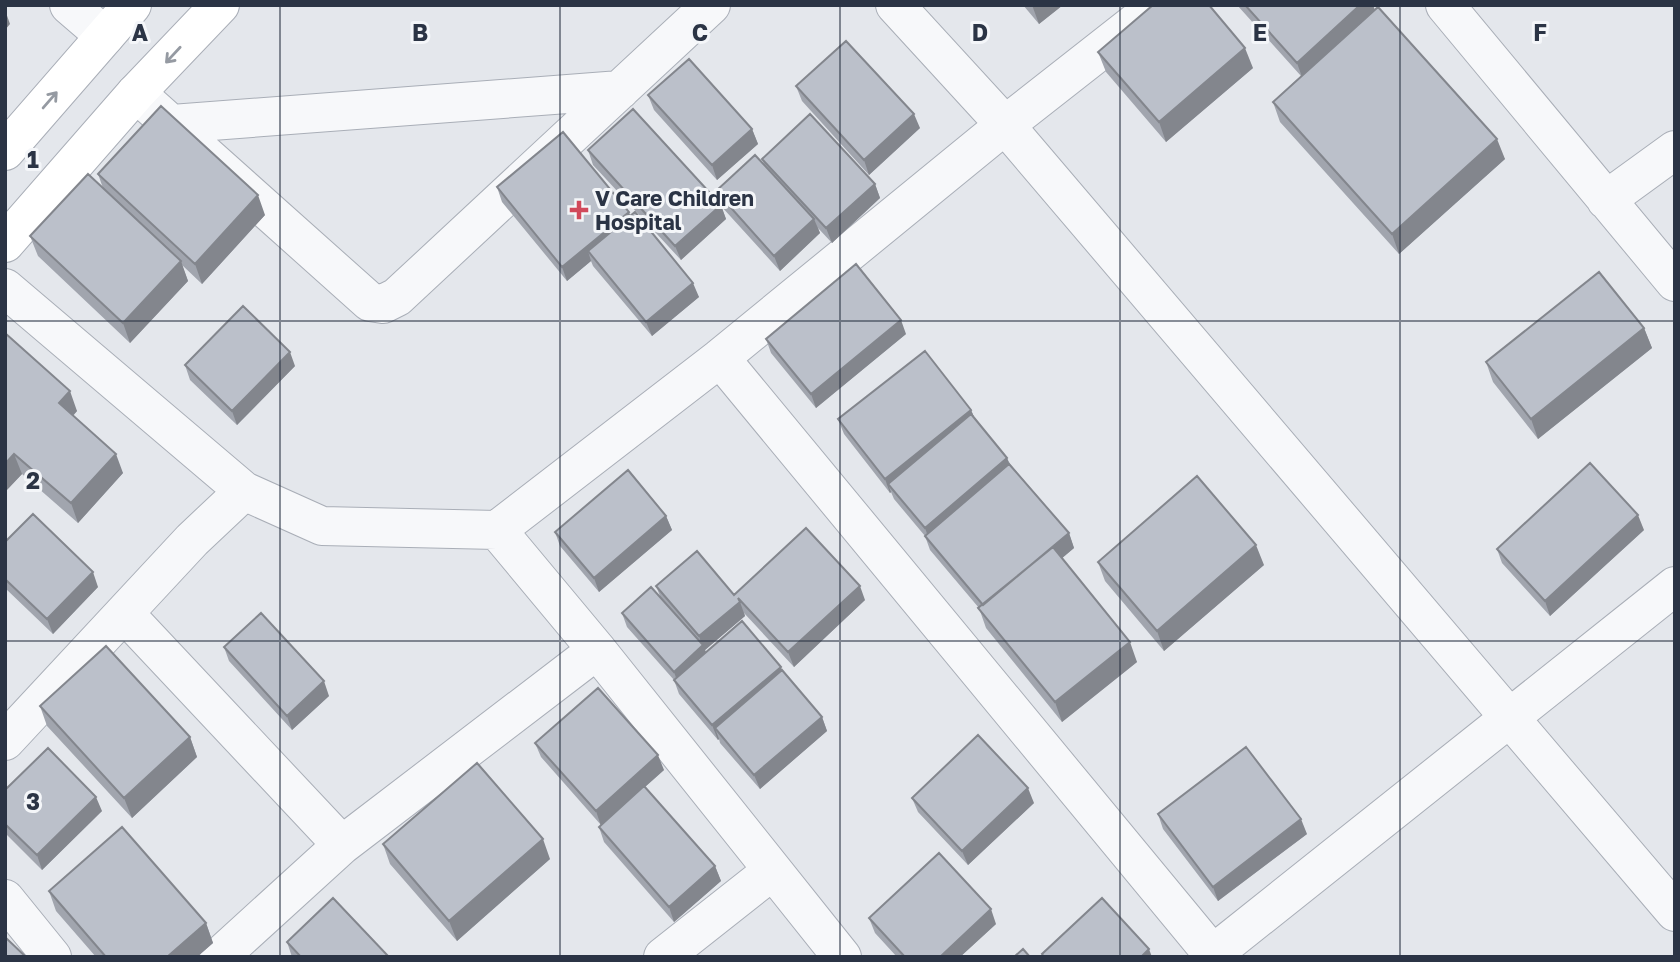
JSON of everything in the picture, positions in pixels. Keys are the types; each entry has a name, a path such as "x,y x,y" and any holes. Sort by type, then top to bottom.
{"street":[{"path":"69,5 105,36"},
{"path":"5,151 132,5"},
{"path":"5,243 136,93 220,5"},
{"path":"136,93 370,302 383,304 397,298 711,5"},
{"path":"895,5 1005,125 1675,912"},
{"path":"5,288 244,491 322,526 497,530 720,358 1005,125 1158,5"},
{"path":"1445,5 1675,282"},
{"path":"172,124 620,90"},
{"path":"1606,200 1675,150"},
{"path":"720,358 1214,955 1675,586"},
{"path":"5,741 192,540 244,491"},
{"path":"497,530 597,650 842,957"},
{"path":"124,613 342,845"},
{"path":"219,957 342,845 597,650"},
{"path":"663,957 772,871"},
{"path":"5,899 52,957"}],"building":[{"path":"1153,5 1209,5 1245,48 1159,122 1098,52"},
{"path":"1245,5 1360,5 1297,63"},
{"path":"1378,7 1497,139 1392,234 1273,102"},
{"path":"846,41 914,114 864,160 796,86"},
{"path":"689,59 752,129 712,165 648,95"},
{"path":"161,106 258,195 195,264 98,174"},
{"path":"633,109 721,205 675,246 588,150"},
{"path":"810,114 875,184 826,228 762,159"},
{"path":"563,132 629,212 562,267 497,187"},
{"path":"755,155 814,219 774,256 716,191"},
{"path":"88,174 181,261 123,323 30,236"},
{"path":"635,212 693,283 646,322 588,251"},
{"path":"856,264 901,320 811,394 766,339"},
{"path":"1599,272 1644,328 1531,419 1486,362"},
{"path":"243,306 290,352 232,411 185,365"},
{"path":"5,333 70,391 59,403 116,454 71,503 14,454 5,464"},
{"path":"925,351 971,410 885,479 838,419"},
{"path":"971,414 1007,458 925,528 888,484"},
{"path":"1590,463 1638,515 1545,601 1497,549"},
{"path":"1009,464 1069,533 983,605 925,536"},
{"path":"628,470 666,516 594,578 555,532"},
{"path":"1197,476 1256,545 1157,631 1098,562"},
{"path":"33,514 93,572 47,619 5,579 5,542"},
{"path":"806,528 860,586 788,652 738,598 740,602 699,636 656,586 697,551 734,595"},
{"path":"1053,547 1130,642 1055,702 978,608"},
{"path":"651,587 703,645 674,672 622,613"},
{"path":"261,613 324,681 287,716 224,647"},
{"path":"742,621 781,667 712,725 674,680"},
{"path":"106,646 190,737 124,798 40,706"},
{"path":"782,670 822,717 754,775 715,728"},
{"path":"598,688 658,755 596,811 535,743"},
{"path":"978,735 1028,788 962,851 912,798"},
{"path":"1246,747 1301,819 1213,887 1158,814"},
{"path":"48,748 96,797 37,855 5,824 5,790"},
{"path":"477,763 543,839 449,921 383,844"},
{"path":"644,786 715,866 669,907 599,827"},
{"path":"122,827 206,923 167,957 106,957 49,891"},
{"path":"939,853 991,909 940,957 905,957 869,918"},
{"path":"333,898 389,957 301,957 287,942"},
{"path":"1102,898 1149,949 1141,957 1044,957 1042,954"},
{"path":"5,937 26,957 5,957"},
{"path":"1023,949 1030,957 1014,957"}],"place":[{"name":"V Care Children Hospital","path":"579,210"}]}
